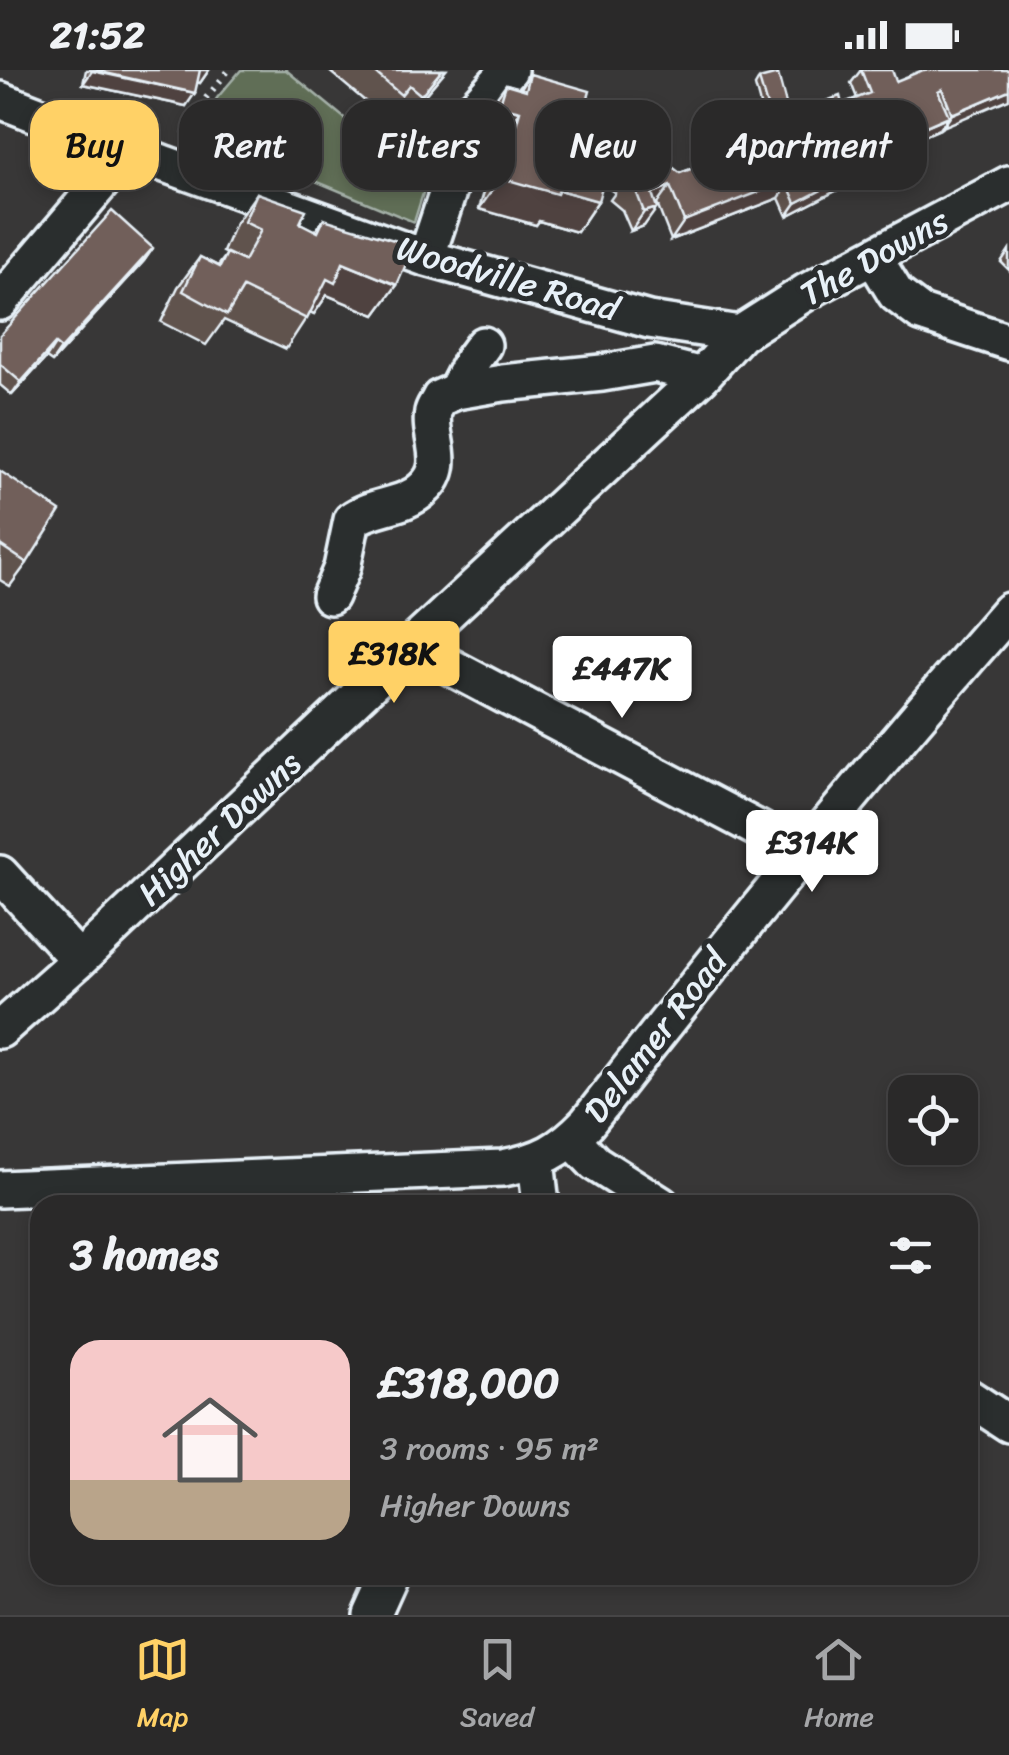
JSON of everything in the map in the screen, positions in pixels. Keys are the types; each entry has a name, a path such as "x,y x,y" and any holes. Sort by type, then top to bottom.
{"street":[{"path":"426,258 477,105 509,70"},
{"name":"Woodville Road","path":"0,100 30,112"},
{"name":"Woodville Road","path":"159,162 426,258 650,320 740,334"},
{"name":"The Downs","path":"740,334 806,292 1009,184"},
{"path":"0,302 96,190"},
{"path":"874,258 896,294 921,313 1009,342"},
{"name":"Higher Downs","path":"0,1030 702,376 740,334"},
{"path":"456,391 483,345"},
{"path":"330,596 342,568 352,520 370,510 399,504 426,487 437,463 433,413 440,398 456,391 655,364 702,376"},
{"name":"Delamer Road","path":"536,1160 552,1154 587,1123 716,958 1009,611"},
{"path":"411,646 804,853"},
{"path":"0,874 78,960"},
{"path":"572,1139 596,1164 645,1195"},
{"path":"0,1189 503,1168 536,1160 540,1195"},
{"path":"978,1404 1009,1424"},
{"path":"372,1615 386,1585"}],"path":[{"path":"165,164 206,98 229,70"}],"green space":[{"path":"241,70 286,70 342,116 342,190 424,190 414,222 322,184 322,100 217,98"}],"building":[{"path":"92,70 200,70 195,93"},
{"path":"372,70 442,70 421,95 409,85 401,95"},
{"path":"861,70 892,70 896,81 923,70 1009,70 1009,90 952,114 942,89 938,91 949,116 927,126 927,100 852,100 870,93"},
{"path":"530,74 590,91 587,100 535,100 535,188 515,182 515,129 520,111 515,110 515,100 501,100 506,84 526,90"},
{"path":"778,74 785,100 765,100 759,79"},
{"path":"671,166 680,173 691,169 691,190 764,190 684,221 671,188"},
{"path":"559,190 601,190 598,201"},
{"path":"660,190 652,193 657,208 644,212 636,191"},
{"path":"790,190 821,190 796,203"},
{"path":"257,193 306,210 300,223 318,232 324,219 414,246 397,285 343,263 335,283 327,279 307,319 243,288 227,315 183,291 200,257 220,267 227,253 244,261 261,230 244,222"},
{"path":"112,211 153,248 61,349 55,344 21,382 0,364 0,335"},
{"path":"0,471 60,511 27,563 0,545"}]}
